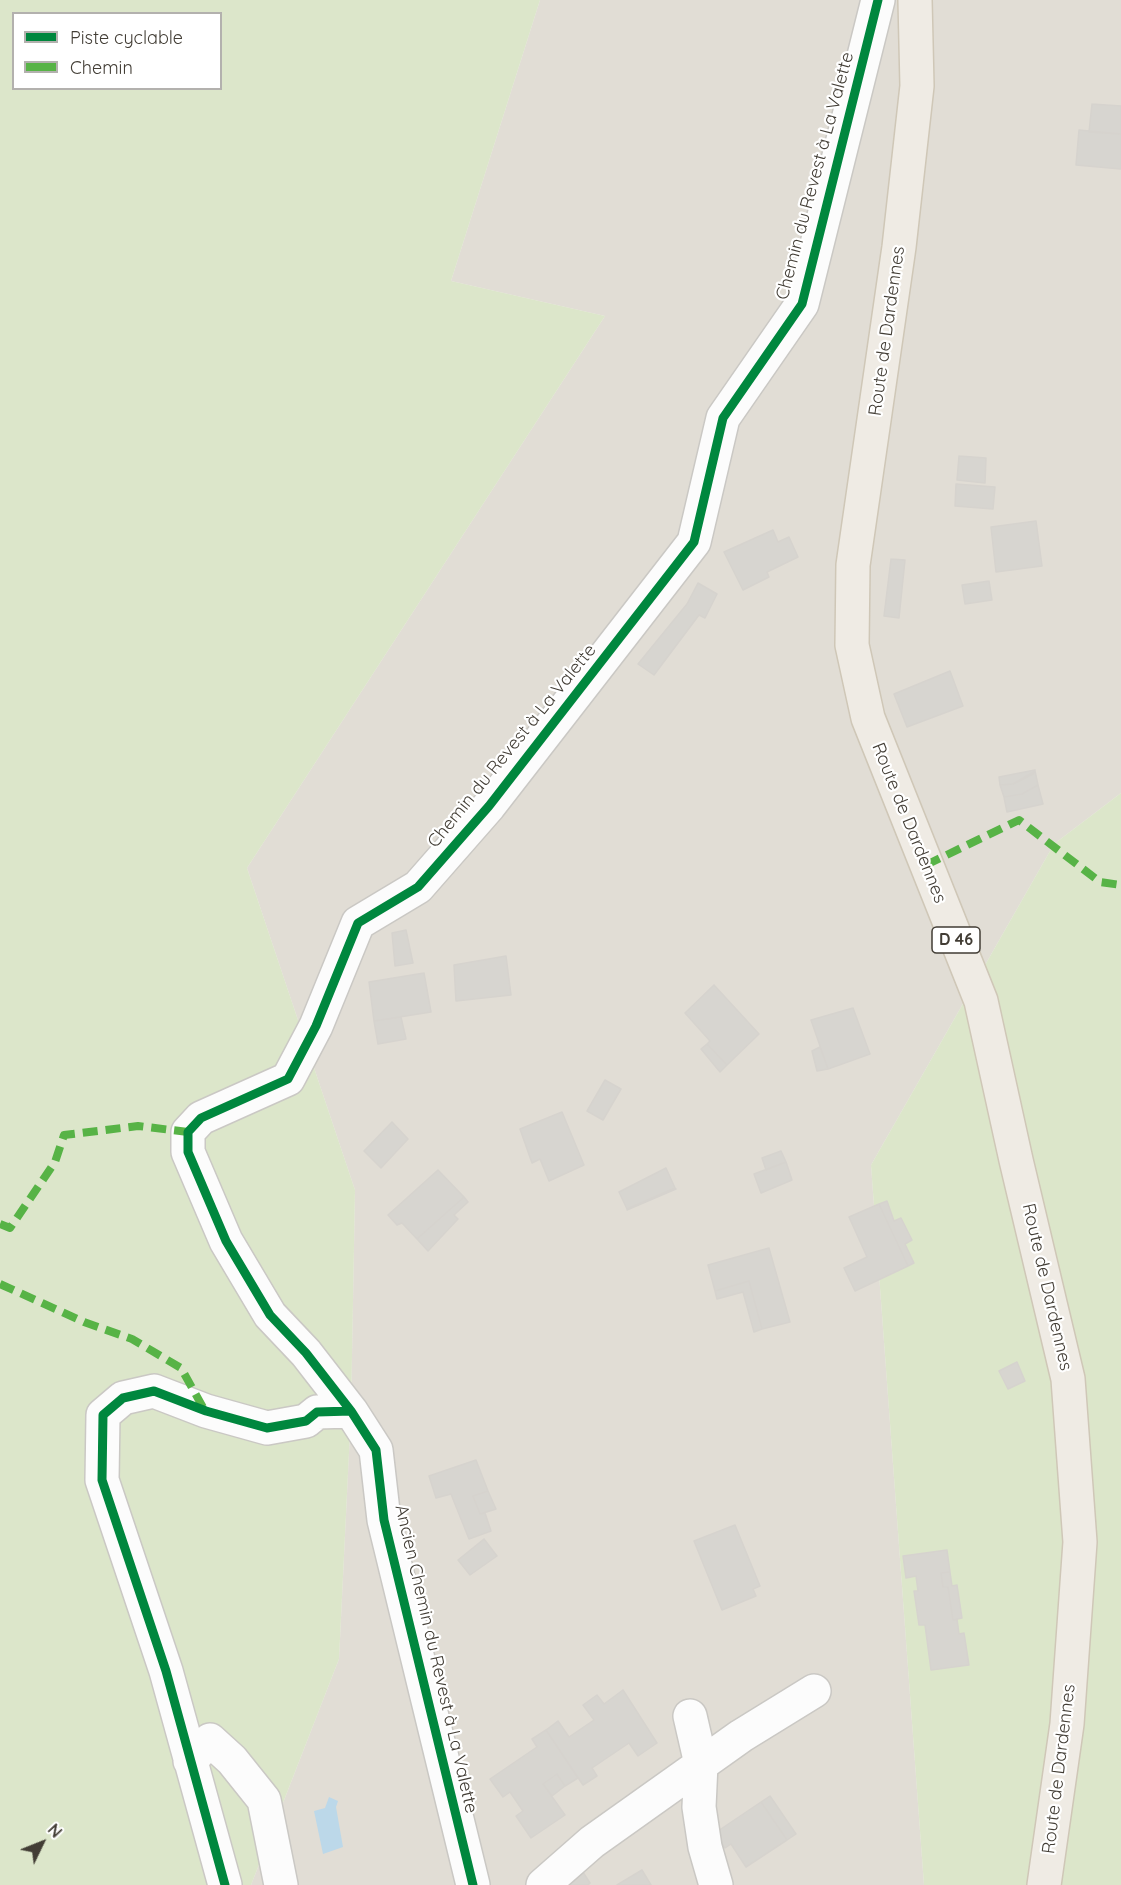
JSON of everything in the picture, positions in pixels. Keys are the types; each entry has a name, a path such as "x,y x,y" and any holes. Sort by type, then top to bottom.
{"main road":[{"name":"Route de Dardennes","path":"915,0 917,86 899,247 853,565 852,645 868,718 981,1001 1068,1379 1080,1542 1067,1724 1044,1885"}],"street":[{"name":"Chemin du Revest à La Valette","path":"351,1411 306,1353 270,1315 226,1241 188,1152 188,1132 201,1118 288,1079 316,1026 358,923 418,887 489,806 694,542 723,418 802,304 878,0"},
{"path":"225,1885 166,1671 102,1480 103,1415 123,1398 154,1391 206,1411 267,1428 306,1421 317,1412 351,1411"},
{"name":"Ancien Chemin du Revest à La Valette","path":"351,1411 376,1450 384,1520 473,1885"},
{"path":"543,1885 592,1842 701,1764 741,1736 814,1692"},
{"path":"690,1716 701,1764 699,1807 705,1847 716,1885"},
{"path":"190,1761 210,1740 232,1760 264,1800 281,1885"}],"shaded area":[{"path":"540,0 1121,0 1121,793 1054,844 871,1165 924,1885 251,1885 339,1659 351,1411 355,1190 247,868 605,316 451,281"}],"green space":[{"path":"0,0 540,0 451,281 605,316 247,868 355,1190 351,1411 339,1659 251,1885 0,1885"},
{"path":"1121,793 1121,1885 924,1885 871,1165 1054,844"}],"water":[{"path":"329,1797 338,1801 336,1807 343,1847 323,1854 314,1811 325,1808"}],"building":[{"path":"1092,104 1121,106 1121,134 1089,132"},
{"path":"1079,130 1121,134 1121,169 1076,165"},
{"path":"959,456 986,458 985,483 957,480"},
{"path":"956,484 995,487 993,509 955,506"},
{"path":"1036,521 1042,566 996,572 991,527"},
{"path":"773,530 778,542 789,537 798,557 767,572 769,577 743,590 724,552"},
{"path":"891,559 905,560 899,618 884,616"},
{"path":"989,581 992,600 965,604 962,585"},
{"path":"698,583 717,594 705,618 699,615 654,675 638,664 687,604"},
{"path":"950,671 963,706 907,727 894,694"},
{"path":"1035,770 1033,774 1013,784 1000,785 999,777"},
{"path":"1035,771 1038,785 1022,794 1004,797 1000,785 1013,784"},
{"path":"1038,785 1043,804 1007,812 1004,797 1022,794"},
{"path":"406,930 413,963 395,966 392,933"},
{"path":"506,956 511,995 456,1001 454,965"},
{"path":"424,973 431,1012 374,1021 369,982"},
{"path":"714,985 759,1034 727,1065 707,1044 710,1041 685,1013"},
{"path":"853,1008 870,1054 828,1069 811,1020"},
{"path":"401,1017 406,1039 378,1044 374,1021"},
{"path":"707,1044 727,1065 720,1072 701,1049"},
{"path":"820,1047 828,1069 817,1071 812,1051"},
{"path":"605,1080 621,1089 603,1120 587,1111"},
{"path":"562,1112 584,1165 549,1181 540,1159 532,1163 520,1129"},
{"path":"392,1122 408,1139 381,1168 364,1151"},
{"path":"781,1151 786,1162 766,1170 762,1158"},
{"path":"786,1162 792,1180 761,1193 754,1174"},
{"path":"666,1168 675,1188 627,1209 619,1192"},
{"path":"438,1170 464,1197 417,1239 402,1223 397,1225 388,1215"},
{"path":"676,1189 627,1210 627,1209"},
{"path":"464,1197 468,1202 454,1215 458,1219 428,1251 417,1239"},
{"path":"887,1201 894,1221 901,1218 912,1240 905,1244 914,1263 908,1266 879,1204"},
{"path":"879,1204 908,1266 855,1291 844,1268 867,1257 849,1217"},
{"path":"769,1248 790,1322 762,1329 749,1281 715,1291 708,1265"},
{"path":"749,1281 762,1329 754,1332 743,1292 717,1299 715,1291"},
{"path":"1017,1362 1025,1381 1008,1389 999,1371"},
{"path":"476,1460 488,1491 473,1496 480,1514 485,1513 491,1531 469,1539 451,1494 436,1498 429,1476"},
{"path":"488,1491 496,1509 480,1514 473,1496"},
{"path":"735,1525 760,1586 753,1589 756,1596 722,1610 694,1541"},
{"path":"484,1539 497,1556 470,1575 458,1560"},
{"path":"947,1550 950,1572 941,1573 943,1587 948,1587 953,1620 957,1619 959,1634 964,1633 969,1665 931,1670 925,1625 919,1625 914,1591 918,1591 916,1576 906,1578 903,1556"},
{"path":"950,1572 952,1586 957,1585 962,1618 953,1620 948,1587 943,1587 941,1573"},
{"path":"623,1690 657,1743 638,1756 629,1743 592,1768 597,1776 583,1785 546,1730 558,1721 569,1737 594,1720 583,1705 597,1695 604,1704"},
{"path":"546,1730 578,1778 565,1786 557,1774 543,1784 565,1815 531,1838 516,1816 523,1811 510,1792 503,1797 490,1779 537,1747 532,1739"},
{"path":"557,1774 565,1786 552,1796 543,1784"},
{"path":"770,1796 796,1834 787,1840 761,1802"},
{"path":"761,1802 787,1840 746,1867 731,1844 725,1848 715,1833"},
{"path":"581,1869 590,1883 588,1885 569,1885 565,1880"},
{"path":"642,1870 651,1885 617,1885"}],"marked path":[{"path":"926,865 1019,820 1100,882 1121,885"},
{"path":"0,1224 10,1228 55,1162 64,1135 138,1126 188,1132"},
{"path":"0,1284 84,1322 132,1339 181,1368 205,1411"}],"cycle path":[{"path":"473,1885 384,1520 376,1450 351,1411 306,1353 270,1315 226,1241 188,1152 188,1132 201,1118 288,1079 316,1026 358,923 418,887 489,806 694,542 723,418 802,304 878,0"},
{"path":"225,1885 166,1671 102,1480 103,1415 123,1398 154,1391 206,1411 267,1428 306,1421 317,1412 351,1411"}]}
